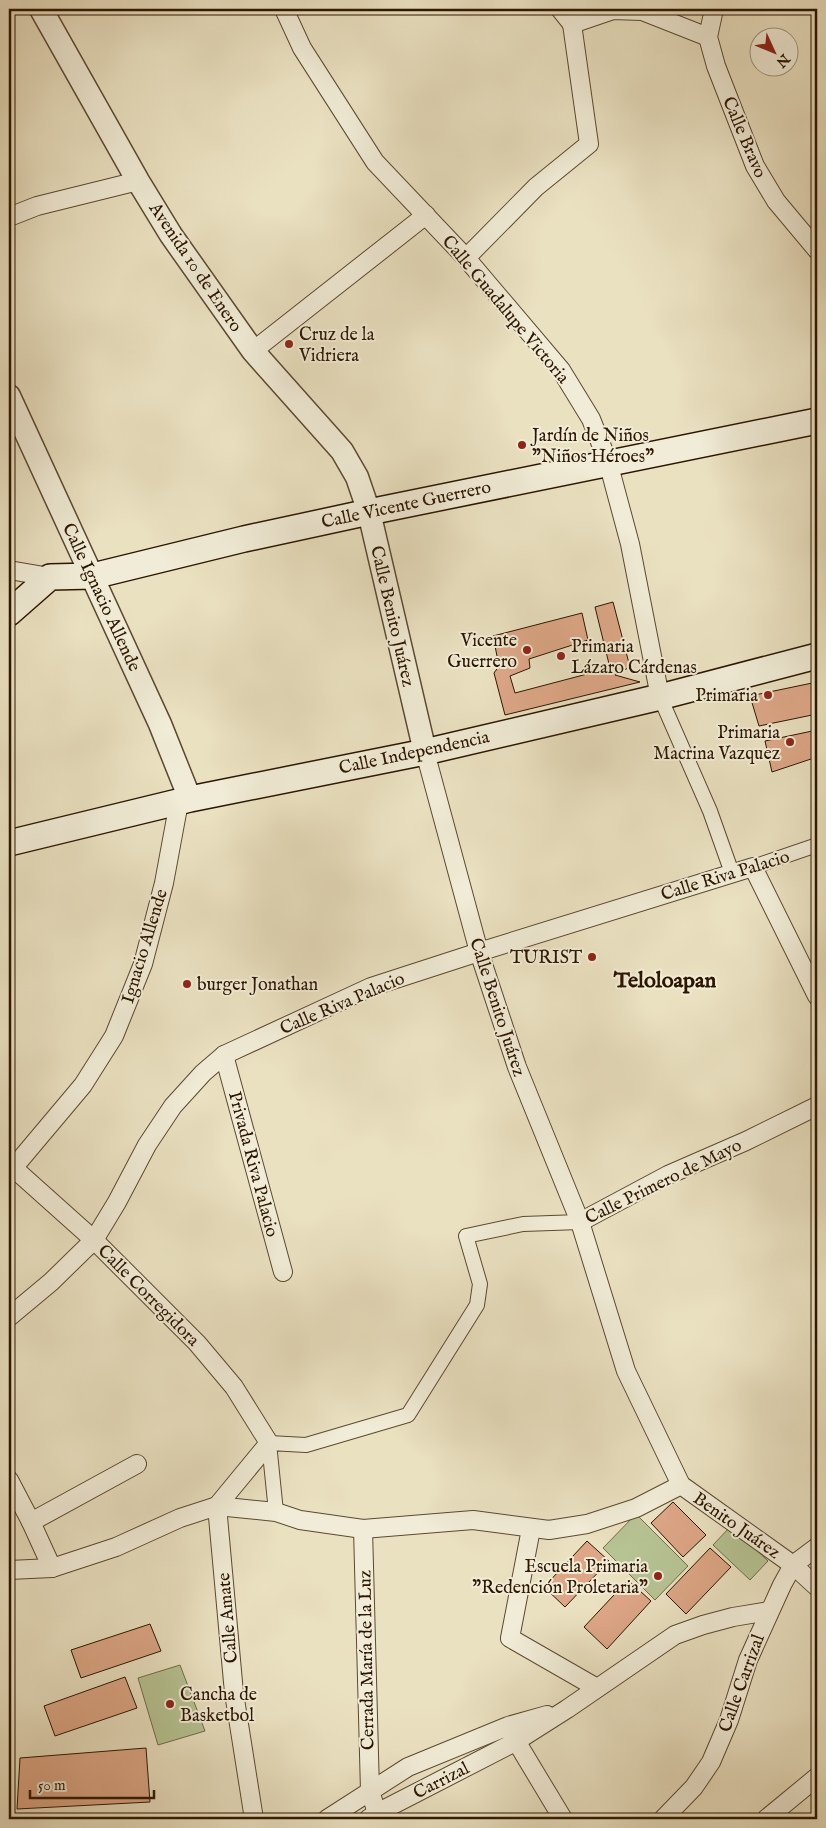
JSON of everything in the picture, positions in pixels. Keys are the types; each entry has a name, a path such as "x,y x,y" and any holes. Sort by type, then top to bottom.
{"main road":[{"name":"Calle Vicente Guerrero","path":"50,577 93,576 244,539 369,512 817,421"},
{"path":"9,613 50,577"},
{"name":"Calle Independencia","path":"9,844 184,801 425,752 660,697 817,656"}],"street":[{"name":"Avenida 10 de Enero","path":"41,9 138,181 171,235 253,350 342,451 357,477 369,512"},
{"name":"Calle Guadalupe Victoria","path":"284,9 302,48 375,162 466,258 561,370 591,419 608,462 630,544 660,697 710,811 732,872"},
{"path":"466,258 536,187 589,144 572,24 560,9"},
{"name":"Calle Bravo","path":"714,9 708,37 716,66 755,166 776,201 817,250"},
{"path":"572,24 614,10 642,11 708,37"},
{"path":"9,217 37,206 138,181"},
{"path":"253,350 426,215"},
{"name":"Calle Ignacio Allende","path":"9,396 160,724 184,801"},
{"name":"Calle Benito Juárez","path":"369,512 425,752 479,952 517,1067 580,1222 626,1371 680,1485"},
{"path":"9,570 50,577"},
{"name":"Ignacio Allende","path":"10,1168 83,1085 114,1036 142,964 184,801"},
{"name":"Calle Riva Palacio","path":"9,1316 51,1282 94,1240 117,1202 147,1145 173,1106 202,1073 224,1055 371,987 817,845"},
{"path":"752,867 817,996"},
{"name":"Privada Riva Palacio","path":"224,1055 284,1272"},
{"name":"Calle Primero de Mayo","path":"269,1443 306,1445 408,1415 477,1305 480,1284 466,1236 523,1224 580,1222 668,1175 746,1141 817,1106"},
{"name":"Calle Corregidora","path":"10,1168 94,1240 198,1343 234,1387 269,1443"},
{"path":"217,1506 269,1443"},
{"path":"269,1443 276,1512"},
{"path":"31,1522 137,1464"},
{"path":"9,1480 52,1568"},
{"path":"9,1570 52,1568 116,1547 180,1518 217,1506 276,1512 300,1520 363,1528 474,1520 530,1529 549,1530 587,1524 636,1508 680,1485"},
{"name":"Benito Juárez","path":"680,1485 793,1565 817,1587"},
{"name":"Calle Amate","path":"217,1506 234,1693 254,1819"},
{"name":"Cerrada María de la Luz","path":"363,1528 370,1791"},
{"path":"530,1529 510,1638 598,1688"},
{"name":"Calle Carrizal","path":"663,1819 694,1787 711,1762 729,1720 748,1660 769,1611 793,1565 817,1547"},
{"path":"327,1819 408,1767 512,1734 567,1709 675,1635 733,1618 769,1611"},
{"path":"512,1734 563,1819"},
{"name":"Carrizal","path":"375,1817 512,1734"},
{"path":"766,1819 817,1777"},
{"path":"370,1791 375,1817"}],"green space":[{"path":"636,1514 688,1566 655,1600 603,1548"},
{"path":"731,1526 768,1561 750,1580 713,1545"},
{"name":"Cancha de Basketbol","path":"180,1665 205,1731 158,1745 138,1678"}],"building":[{"name":"Vicente Guerrero","path":"613,602 630,667 615,675 640,682 505,715 494,673 499,666 493,636 582,613 588,640 529,659 530,668 510,676 515,693 610,668 595,607"},
{"path":"817,682 817,714 759,726 750,696"},
{"path":"817,730 817,757 772,772 765,741"},
{"path":"673,1502 706,1535 683,1557 651,1523"},
{"path":"587,1541 609,1561 565,1607 544,1587"},
{"path":"710,1548 731,1567 686,1614 666,1594"},
{"path":"628,1580 651,1601 607,1649 584,1627"},
{"path":"150,1624 161,1651 81,1678 71,1650"},
{"path":"125,1677 137,1708 55,1736 44,1706"},
{"path":"146,1748 150,1802 17,1809 20,1758"}],"place":[{"name":"Cruz de la Vidriera","path":"289,344"},
{"name":"Jardín de Niños \"Niños Héroes\"","path":"522,445"},
{"name":"Vicente Guerrero","path":"527,650"},
{"name":"Primaria Lázaro Cárdenas","path":"561,656"},
{"name":"Primaria","path":"768,695"},
{"name":"Primaria Macrina Vazquez","path":"790,742"},
{"name":"TURIST","path":"592,957"},
{"name":"burger Jonathan","path":"187,984"},
{"name":"Escuela Primaria \"Redención Proletaria\"","path":"658,1576"},
{"name":"Cancha de Basketbol","path":"170,1704"}],"district":[{"name":"Teloloapan","path":"665,979"}]}
